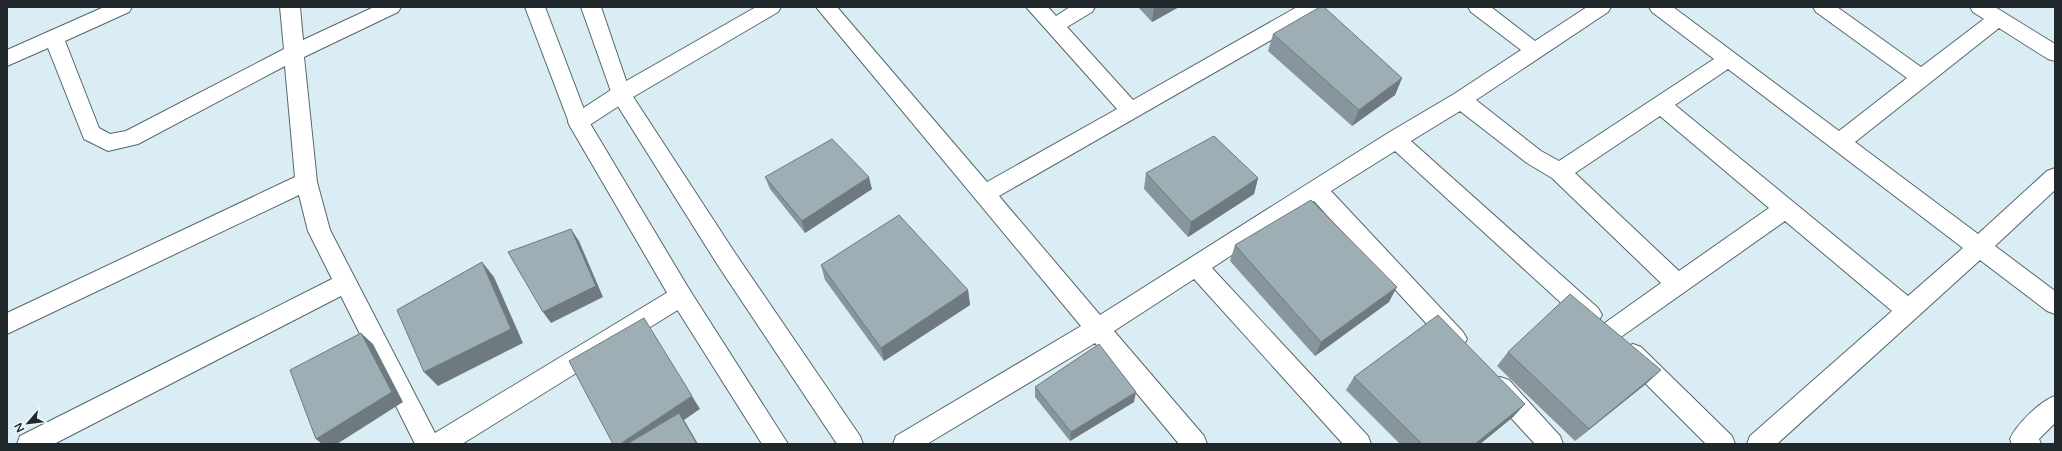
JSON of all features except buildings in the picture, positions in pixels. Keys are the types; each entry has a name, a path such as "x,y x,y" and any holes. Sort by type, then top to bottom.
{"street":[{"path":"7,58 122,7"},
{"path":"290,7 306,182 319,231 428,444"},
{"path":"54,38 91,133 108,143 131,138 294,53 391,7"},
{"path":"535,7 578,122 681,296 776,444"},
{"path":"590,7 621,94 727,260 850,444"},
{"path":"578,122 621,94 770,7"},
{"path":"826,7 1099,328 1195,444"},
{"path":"1036,7 1131,111"},
{"path":"1054,26 1085,7"},
{"path":"984,194 1312,7"},
{"path":"1478,7 1535,51"},
{"path":"905,444 1099,328 1195,265 1395,139 1461,100 1601,7"},
{"path":"1659,7 2055,304"},
{"path":"1823,7 1922,78"},
{"path":"1980,7 2055,54"},
{"path":"1840,142 1886,108 1955,50 1998,19"},
{"path":"1560,172 1728,59"},
{"path":"1461,100 1534,157 1560,172 1678,284"},
{"path":"1661,105 1909,310"},
{"path":"1395,139 1610,332 1723,444"},
{"path":"1759,444 2055,177"},
{"path":"7,324 306,182"},
{"path":"1316,189 1471,357"},
{"path":"1610,332 1786,208"},
{"path":"1195,265 1359,444"},
{"path":"29,444 345,283"},
{"path":"440,444 681,296"},
{"path":"1487,374 1551,444"},
{"path":"2023,442 2055,406"}]}
